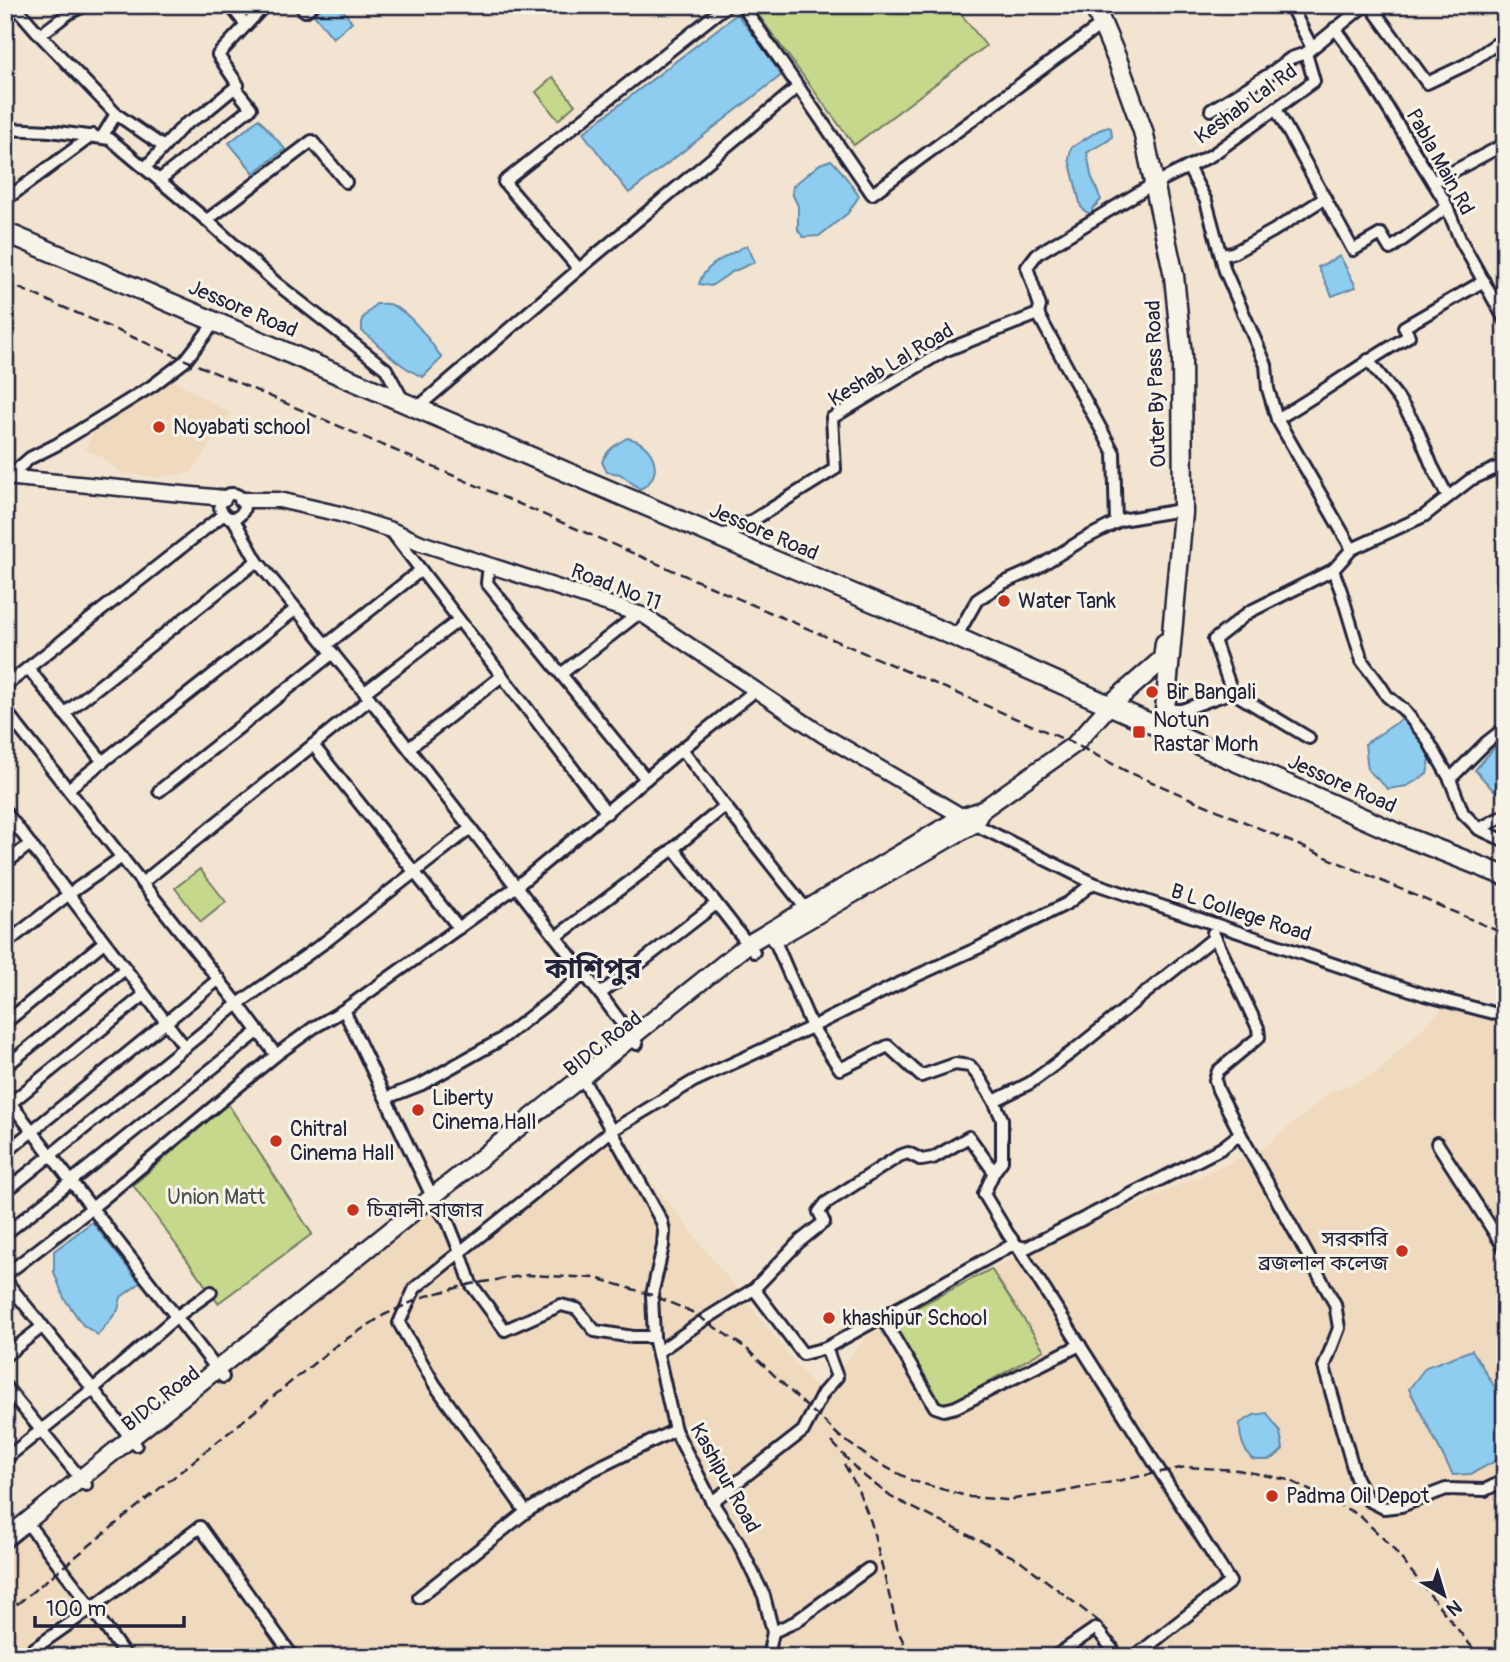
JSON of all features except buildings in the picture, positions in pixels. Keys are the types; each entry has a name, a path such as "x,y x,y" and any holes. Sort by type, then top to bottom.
{"main road":[{"name":"Outer By Pass Road","path":"1084,5 1111,65 1136,134 1174,276 1182,356 1183,513 1166,731"},
{"name":"Outer By Pass Road","path":"1094,5 1118,59 1143,131 1167,278 1176,356 1174,557 1163,659 1110,706"},
{"name":"Jessore Road","path":"5,232 956,637 1401,835 1505,876"},
{"name":"BIDC Road","path":"5,1539 83,1482 751,948 973,817 1075,744 1110,706"},
{"name":"BIDC Road","path":"751,948 774,939 810,913"},
{"name":"BIDC Road","path":"435,1200 585,1083 634,1040"},
{"name":"BIDC Road","path":"5,1549 83,1482"}],"street":[{"path":"14,5 40,36 116,114 164,147"},
{"path":"40,36 69,13 86,5"},
{"path":"230,5 246,25"},
{"path":"145,168 184,125 204,113 238,85 218,55 265,5"},
{"path":"300,5 305,11 313,5"},
{"path":"579,269 504,182 727,5"},
{"path":"741,5 872,194 1094,30"},
{"path":"1211,110 1291,58 1309,50 1290,5"},
{"path":"1367,5 1427,83 1467,64 1505,38"},
{"name":"Keshab Lal Rd","path":"1152,186 1212,155 1314,81 1309,50 1367,5"},
{"name":"Pabla Main Rd","path":"1335,28 1360,63 1433,182 1505,320"},
{"path":"159,180 251,108 235,88"},
{"path":"5,129 50,131 110,139 207,220 276,283 386,369 410,405 799,88"},
{"path":"1276,109 1353,250 1381,234 1390,249 1447,207"},
{"path":"5,200 98,136 116,114"},
{"path":"207,220 312,141 346,182"},
{"path":"1433,182 1505,144"},
{"path":"1188,167 1206,201 1225,271 1266,365 1268,388 1277,419 1352,549"},
{"path":"1116,522 1114,453 1038,314 1040,306 1027,267 1037,254 1152,186"},
{"path":"1221,255 1233,253 1325,198"},
{"path":"1277,419 1409,336 1404,327 1483,281"},
{"name":"Keshab Lal Road","path":"714,535 734,532 835,469 832,418 944,351 1038,314"},
{"path":"6,478 30,458 152,386 185,360 215,322"},
{"path":"1368,360 1416,426 1432,467 1448,497"},
{"path":"1309,738 1233,692 1214,640 1249,612 1333,570 1352,549 1424,516 1470,480 1505,464"},
{"path":"5,686 228,516 237,517 244,508 242,500 233,495 224,498 6,478"},
{"path":"224,498 220,506 257,561 409,748 634,1040"},
{"name":"Road No 11","path":"242,500 279,499 340,514 645,616 823,735 973,817"},
{"path":"956,637 977,600 1003,583 1035,569 1116,522 1175,511"},
{"path":"391,530 607,813"},
{"path":"64,714 257,561"},
{"path":"489,565 487,583 646,779"},
{"path":"159,791 421,570"},
{"path":"1333,570 1362,662 1387,696 1403,709 1426,737 1450,779 1463,813 1479,829 1505,841"},
{"path":"68,789 296,610"},
{"path":"561,674 638,614"},
{"path":"142,883 313,745 459,620"},
{"path":"28,668 103,762"},
{"path":"409,748 502,676"},
{"path":"134,1441 5,1277 276,1055 344,1010 517,886 756,690"},
{"path":"1166,710 1182,710 1233,692"},
{"path":"5,710 219,979 276,1055"},
{"path":"1450,779 1505,728"},
{"path":"313,745 459,928"},
{"path":"682,749 810,913"},
{"path":"556,937 674,849 725,806"},
{"path":"5,811 185,1047"},
{"path":"1479,829 1505,815"},
{"name":"B L College Road","path":"973,817 1093,883 1425,995 1505,1016"},
{"path":"5,1192 238,1004 325,942 471,828"},
{"path":"5,864 30,845"},
{"path":"674,849 751,948"},
{"path":"5,944 69,894 122,858"},
{"path":"526,1512 435,1385 399,1323 415,1289 611,1131 694,1081 978,948 1068,903 1093,883"},
{"path":"600,994 716,904"},
{"path":"1206,921 1258,1028 1259,1037 1218,1071 1215,1080 1243,1139 1335,1304 1339,1328 1324,1367 1356,1478 1368,1500 1384,1508 1401,1506 1446,1489 1485,1490 1505,1480"},
{"path":"993,1101 1030,1083 1072,1052 1215,937"},
{"path":"774,939 812,1027 839,1069 888,1046 921,1076 955,1064 970,1066 993,1101 1002,1119 1002,1161 993,1172 984,1194 1230,1582 1134,1657"},
{"path":"5,1023 104,942"},
{"path":"5,1067 125,969"},
{"path":"386,1098 422,1084 500,1040 585,974"},
{"path":"5,1153 219,979"},
{"path":"144,995 7,1102 220,1373"},
{"path":"344,1010 448,1222 471,1284 505,1330 561,1305 577,1309 595,1331 654,1337"},
{"path":"5,1234 259,1031"},
{"name":"Kashipur Road","path":"585,1083 657,1211 664,1231 652,1295 654,1337 675,1430 712,1502 738,1542 764,1596 773,1632 768,1657"},
{"path":"657,1352 754,1289 799,1242 824,1222 819,1212 826,1203 899,1156 908,1153 922,1160 933,1158 969,1137 993,1172"},
{"path":"754,1289 803,1354 826,1348 1010,1246 1026,1248 1222,1148 1236,1137 1243,1139"},
{"path":"1437,1143 1505,1249"},
{"path":"5,1459 93,1389 176,1317 211,1292"},
{"path":"882,1317 935,1407 944,1410 956,1407 1080,1345"},
{"path":"5,1356 43,1326"},
{"path":"712,1502 803,1431 823,1393 837,1377 826,1348"},
{"path":"5,1386 83,1482"},
{"path":"419,1598 526,1512 591,1471 675,1430"},
{"path":"22,1657 200,1527 293,1657"},
{"path":"31,1528 126,1657"},
{"path":"773,1632 795,1622 868,1569"},
{"path":"1054,1657 1096,1628 1118,1657"}],"shaded area":[{"name":"Noyabati school","path":"170,378 231,414 191,473 157,477 121,473 102,457 85,449 100,419 132,408"},
{"path":"1450,1001 1505,1016 1505,1657 5,1657 5,1549 436,1205 460,1252 611,1131 820,1394 882,1317 1263,1148 1330,1093 1377,1073"}],"green space":[{"path":"751,5 954,5 986,46 854,145"},
{"path":"553,77 575,105 558,120 536,92"},
{"path":"200,869 226,902 201,922 175,888"},
{"name":"Union Matt","path":"228,1104 312,1234 218,1303 133,1185"},
{"path":"991,1269 1044,1350 953,1402 943,1404 934,1398 890,1321"}],"water":[{"path":"326,5 339,5 352,22 333,38 314,15"},
{"path":"737,14 783,74 629,193 583,133"},
{"path":"259,119 285,149 254,173 229,143"},
{"path":"1108,127 1111,128 1112,137 1087,153 1091,175 1101,200 1092,209 1093,215 1081,207 1069,159 1071,148"},
{"path":"831,160 859,196 848,213 819,236 803,237 798,230 798,206 792,193 793,186 820,164"},
{"path":"747,245 755,262 732,272 711,286 699,284 712,266"},
{"path":"1340,256 1356,287 1332,296 1318,267"},
{"path":"376,304 390,304 407,315 442,358 423,377 398,362 362,331 362,319"},
{"path":"627,438 644,445 653,459 653,476 649,483 640,489 620,474 607,472 602,462 612,448"},
{"path":"1405,717 1431,753 1427,774 1407,786 1388,789 1368,770 1365,744"},
{"path":"1505,735 1505,796 1493,790 1475,770"},
{"path":"92,1222 140,1283 121,1297 118,1310 98,1335 83,1325 64,1298 54,1272 54,1251"},
{"path":"1472,1350 1505,1404 1505,1456 1471,1474 1453,1475 1409,1389 1426,1367"},
{"path":"1267,1413 1280,1432 1283,1449 1269,1460 1252,1459 1242,1442 1240,1423 1254,1415"}],"railway":[{"path":"5,282 1075,744 1124,770 1505,934"},
{"path":"5,1614 334,1347 384,1315 423,1297 471,1284 527,1275 596,1278 652,1295 692,1312 746,1348 839,1436 874,1461 913,1481 970,1497 1006,1500 1057,1493 1186,1467 1238,1470 1289,1480 1359,1515 1390,1545 1480,1657"},
{"path":"832,1442 859,1472 891,1497 1021,1561 1098,1621 1129,1657"},
{"path":"844,1464 871,1522 898,1631 911,1657"}],"place":[{"name":"Noyabati school","path":"159,427"},
{"name":"Water Tank","path":"1004,601"},
{"name":"Bir Bangali","path":"1152,692"},
{"name":"Notun Rastar Morh","path":"1139,732"},
{"name":"Liberty Cinema Hall","path":"418,1110"},
{"name":"Chitral Cinema Hall","path":"276,1141"},
{"name":"চিত্রালী বাজার","path":"353,1210"},
{"name":"সরকারি ব্রজলাল কলেজ","path":"1402,1251"},
{"name":"khashipur School","path":"829,1318"},
{"name":"Padma Oil Depot","path":"1272,1496"}],"district":[{"name":"কাশিপুর","path":"593,969"}]}
